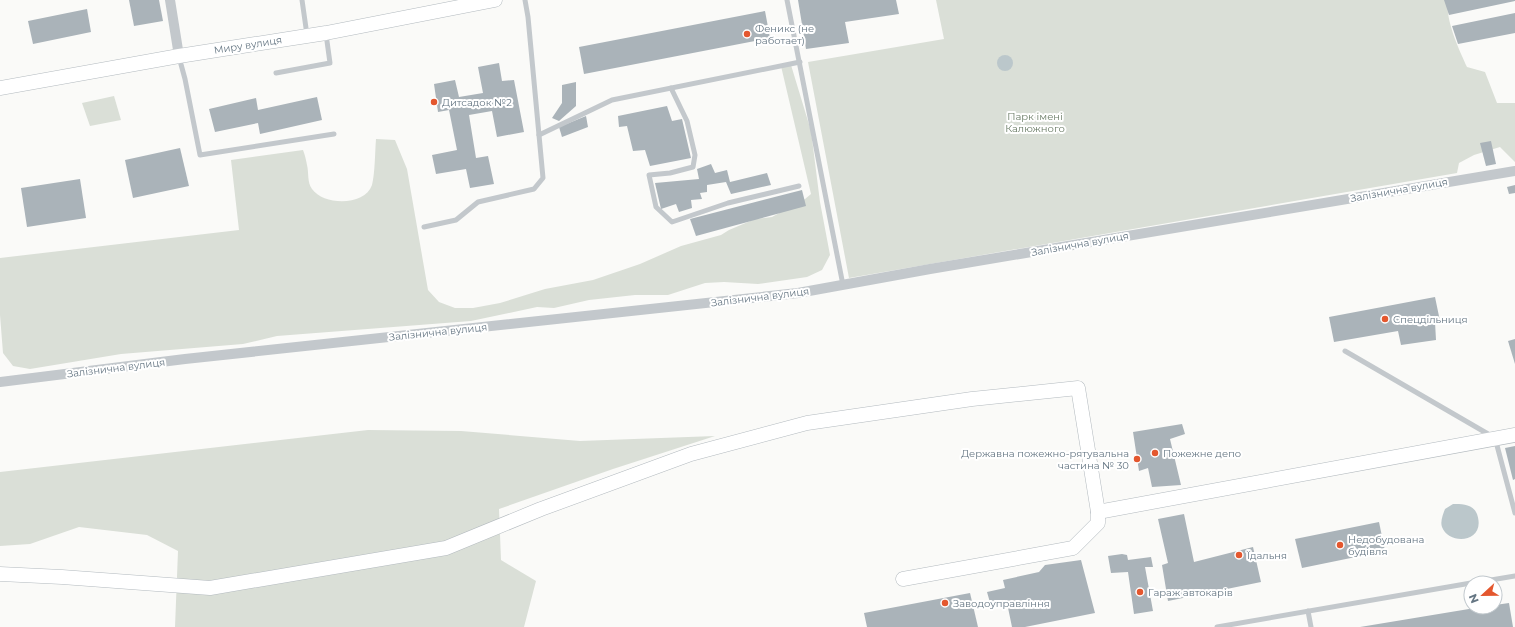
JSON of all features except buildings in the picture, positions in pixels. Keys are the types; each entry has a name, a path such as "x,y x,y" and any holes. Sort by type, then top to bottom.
{"street":[{"path":"170,0 179,56"},
{"name":"Миру вулиця","path":"0,88 179,56 326,33 495,0"},
{"name":"Залізнична вулиця","path":"0,382 193,358 798,293 930,269 1515,171"},
{"path":"0,574 210,588 446,548 541,509 690,454 807,423 972,399 1078,388 1098,512 1098,523 1072,548 903,579"},
{"path":"1098,512 1515,435"}],"lane":[{"path":"302,0 308,36"},
{"path":"424,227 456,220 478,202 534,189 543,178 528,17 525,0"},
{"path":"787,0 843,285"},
{"path":"276,73 330,63 326,33"},
{"path":"179,56 200,155 334,134"},
{"path":"539,135 612,100 800,62"},
{"path":"671,88 687,121 695,155 693,167 670,173 649,175 656,207 672,222 728,203 799,186"},
{"path":"1345,351 1495,438 1515,514"},
{"path":"1503,578 1515,576"},
{"path":"1217,627 1463,585"},
{"path":"1308,611 1311,627"}],"green space":[{"name":"Парк імені Калюжного","path":"936,0 1448,0 1451,25 1467,67 1485,72 1497,103 1515,103 1515,162 1500,147 1474,155 1459,163 1457,173 849,278 808,62 944,39"},
{"path":"791,65 811,131 820,202 830,255 822,270 807,277 758,284 724,282 705,283 668,295 635,295 589,300 554,308 537,307 471,321 277,336 243,344 121,354 30,369 13,366 3,353 0,315 0,258 239,230 231,160 303,150 308,168 309,183 318,195 334,201 353,200 368,192 372,185 376,139 395,140 407,169 428,290 439,302 455,308 473,308 500,303 545,289 593,280 640,264 681,246 721,235 755,219 772,217 805,199 811,194 781,66"},
{"path":"114,96 121,120 90,126 82,103"},
{"path":"368,430 461,431 580,441 715,436 613,469 499,509 501,560 536,581 524,627 175,627 178,551 147,535 79,527 30,544 0,546 0,472"}],"shaded area":[{"path":"1002,55 1008,55 1013,60 1011,69 1008,71 1002,71 997,66 997,60"},
{"path":"1453,504 1470,506 1477,514 1479,524 1477,531 1472,536 1459,539 1452,537 1446,533 1442,527 1441,525 1445,509"}],"place":[{"name":"Феникс (не работает)","path":"747,34"},
{"name":"Дитсадок №2","path":"434,102"},
{"name":"Спецдільниця","path":"1385,319"},
{"name":"Пожежне депо","path":"1155,453"},
{"name":"Державна пожежно-рятувальна частина № 30","path":"1137,459"},
{"name":"Недобудована будівля","path":"1340,545"},
{"name":"Їдальня","path":"1239,555"},
{"name":"Гараж автокарів","path":"1140,592"},
{"name":"Заводоуправління","path":"945,603"}]}
